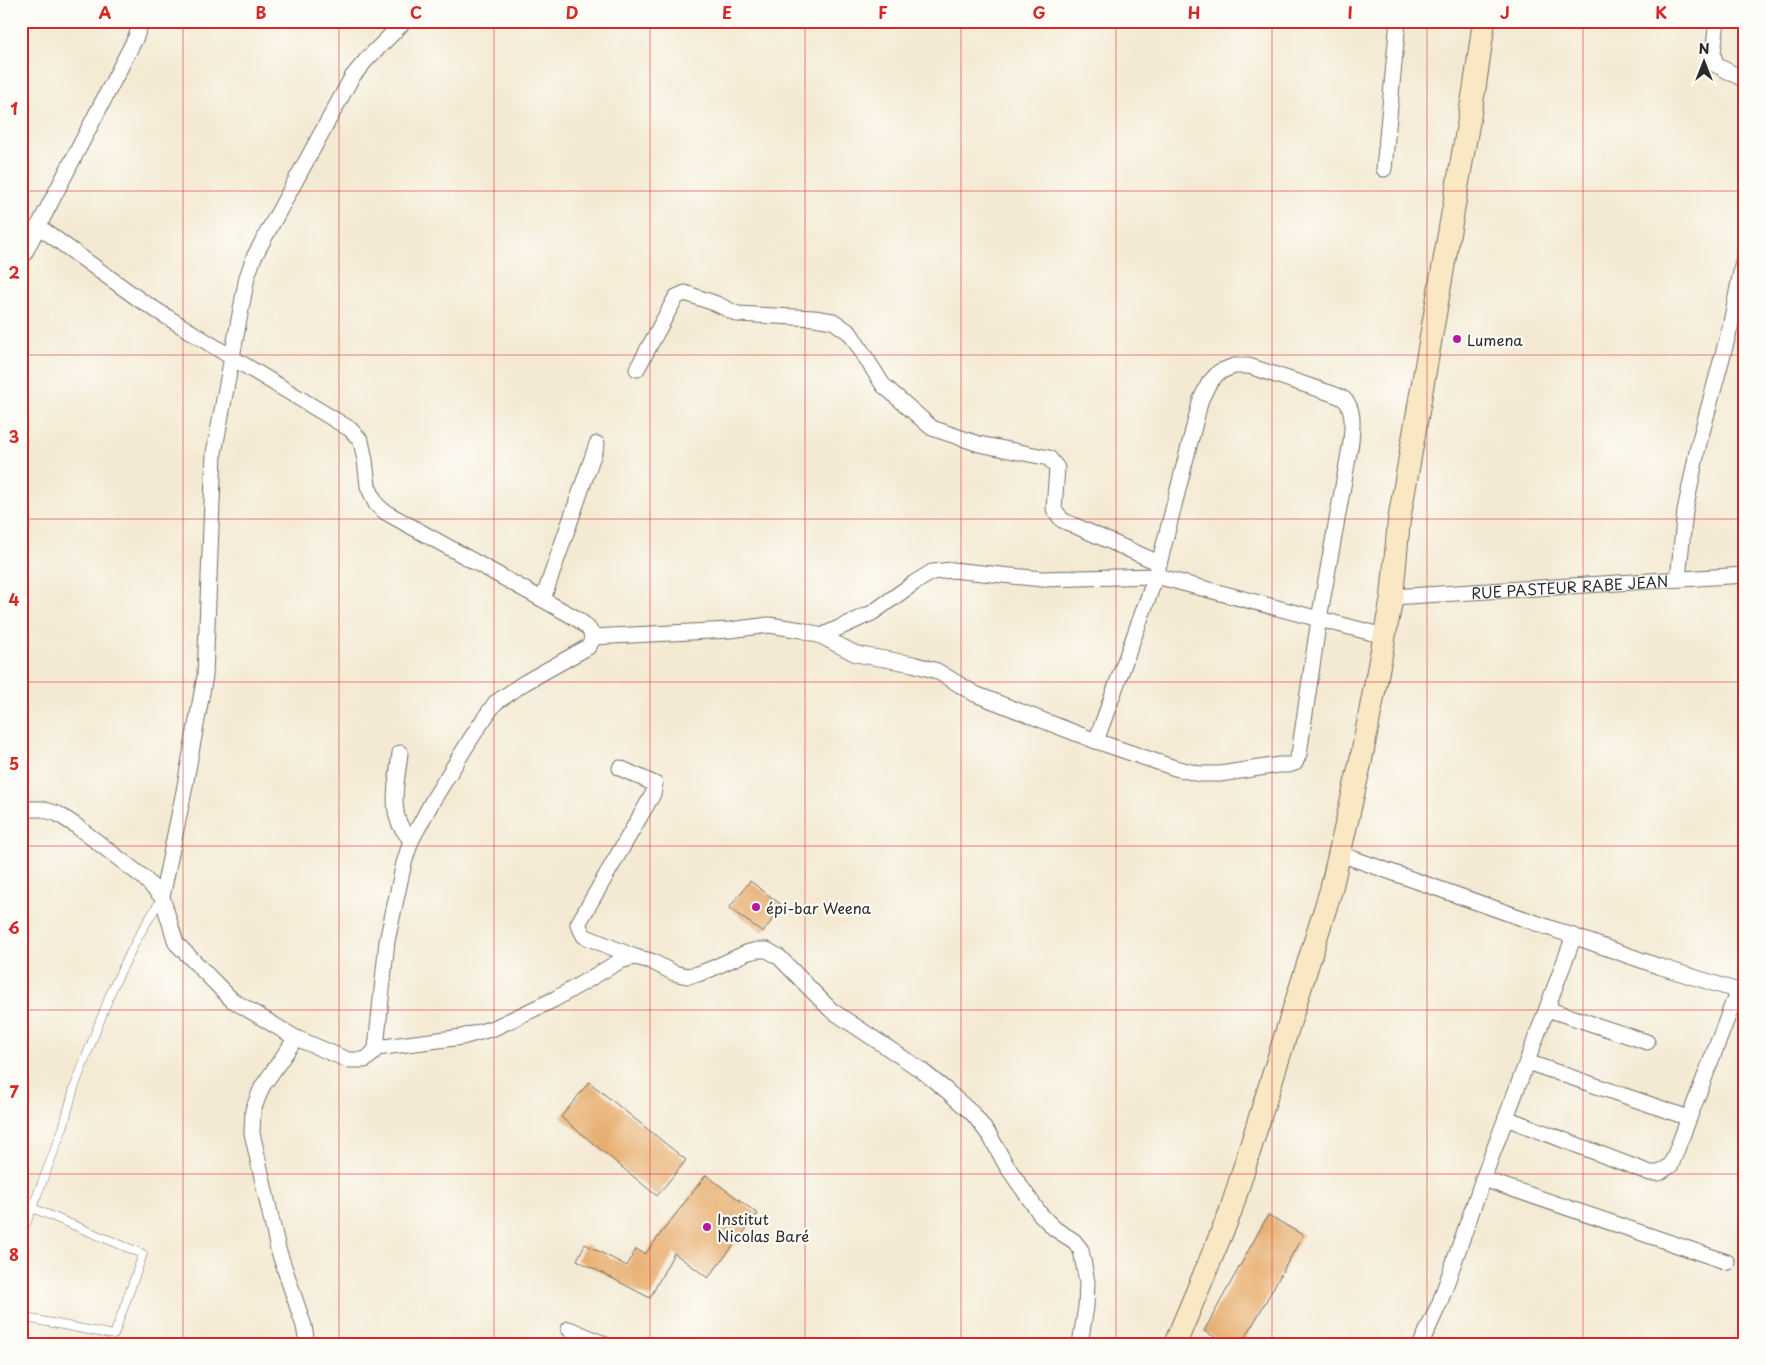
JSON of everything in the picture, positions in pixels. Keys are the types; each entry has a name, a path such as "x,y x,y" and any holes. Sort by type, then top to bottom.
{"main road":[{"path":"1181,1342 1230,1213 1319,928 1340,854 1361,760 1392,597 1399,520 1475,85 1484,21"}],"street":[{"path":"21,260 135,39 142,21"},
{"path":"162,897 205,676 214,453 247,277 254,257 352,77 405,21"},
{"path":"1384,169 1398,21"},
{"path":"1717,21 1713,54 1716,64 1745,80"},
{"path":"21,809 42,808 58,814 76,825 144,877 162,897 176,943 232,1000 296,1038 348,1060 365,1060 376,1048 386,941 404,863 412,841 438,793 495,703 524,683 592,643 591,631 582,622 386,512 376,504 368,486 361,441 350,429 140,300 38,226"},
{"path":"1678,579 1685,511 1698,447 1730,328 1745,251"},
{"path":"637,369 676,297 685,293 717,304 737,314 814,318 833,321 850,333 883,385 932,428 979,444 1049,458 1057,468 1054,509 1062,520 1158,570 1319,619 1384,636"},
{"path":"592,637 730,630 769,625 802,630 821,636 856,654 913,664 937,671 975,694 1096,741 1175,768 1200,774 1237,772 1295,763 1299,754 1319,619 1351,442 1350,410 1344,399 1249,366 1234,366 1219,372 1209,383 1201,399 1158,570 1096,741"},
{"path":"543,599 597,444"},
{"path":"821,636 872,613 932,572 952,570 1042,579 1158,570"},
{"name":"RUE PASTEUR RABE JEAN","path":"1392,597 1745,575"},
{"path":"400,753 396,801 397,815 400,825 412,841"},
{"path":"620,768 655,784 653,794 578,924 584,936 635,957 651,961 674,973 687,976 705,972 746,953 767,950 779,957 831,1010 921,1070 946,1090 973,1114 1040,1214 1055,1229 1074,1241 1081,1250 1087,1282 1086,1307 1080,1344"},
{"path":"1340,854 1658,966 1741,992 1671,1165 1659,1173 1650,1173 1506,1118"},
{"path":"1421,1344 1440,1302 1483,1179 1574,936"},
{"path":"376,1048 462,1037 494,1028 555,999 620,961 635,957"},
{"path":"1547,1009 1647,1042"},
{"path":"296,1038 262,1087 253,1110 252,1133 278,1249 304,1326 307,1344"},
{"path":"1527,1062 1689,1118"},
{"path":"1483,1179 1727,1262"},
{"path":"569,1329 604,1344"}],"lane":[{"path":"26,1224 63,1128 74,1088 113,987 138,937 162,897"},
{"path":"21,1317 114,1335 144,1254 32,1208"}],"building":[{"name":"épi-bar Weena","path":"750,881 783,906 763,932 729,908"},
{"path":"589,1082 686,1160 657,1196 561,1117"},
{"name":"Institut Nicolas Baré","path":"706,1175 758,1214 708,1278 674,1253 650,1298 577,1260 585,1244 627,1266 636,1249 645,1254"},
{"path":"1268,1215 1303,1235 1242,1344 1228,1344 1204,1331"}],"place":[{"name":"Lumena","path":"1457,339"},
{"name":"épi-bar Weena","path":"756,907"},
{"name":"Institut Nicolas Baré","path":"707,1227"}]}
